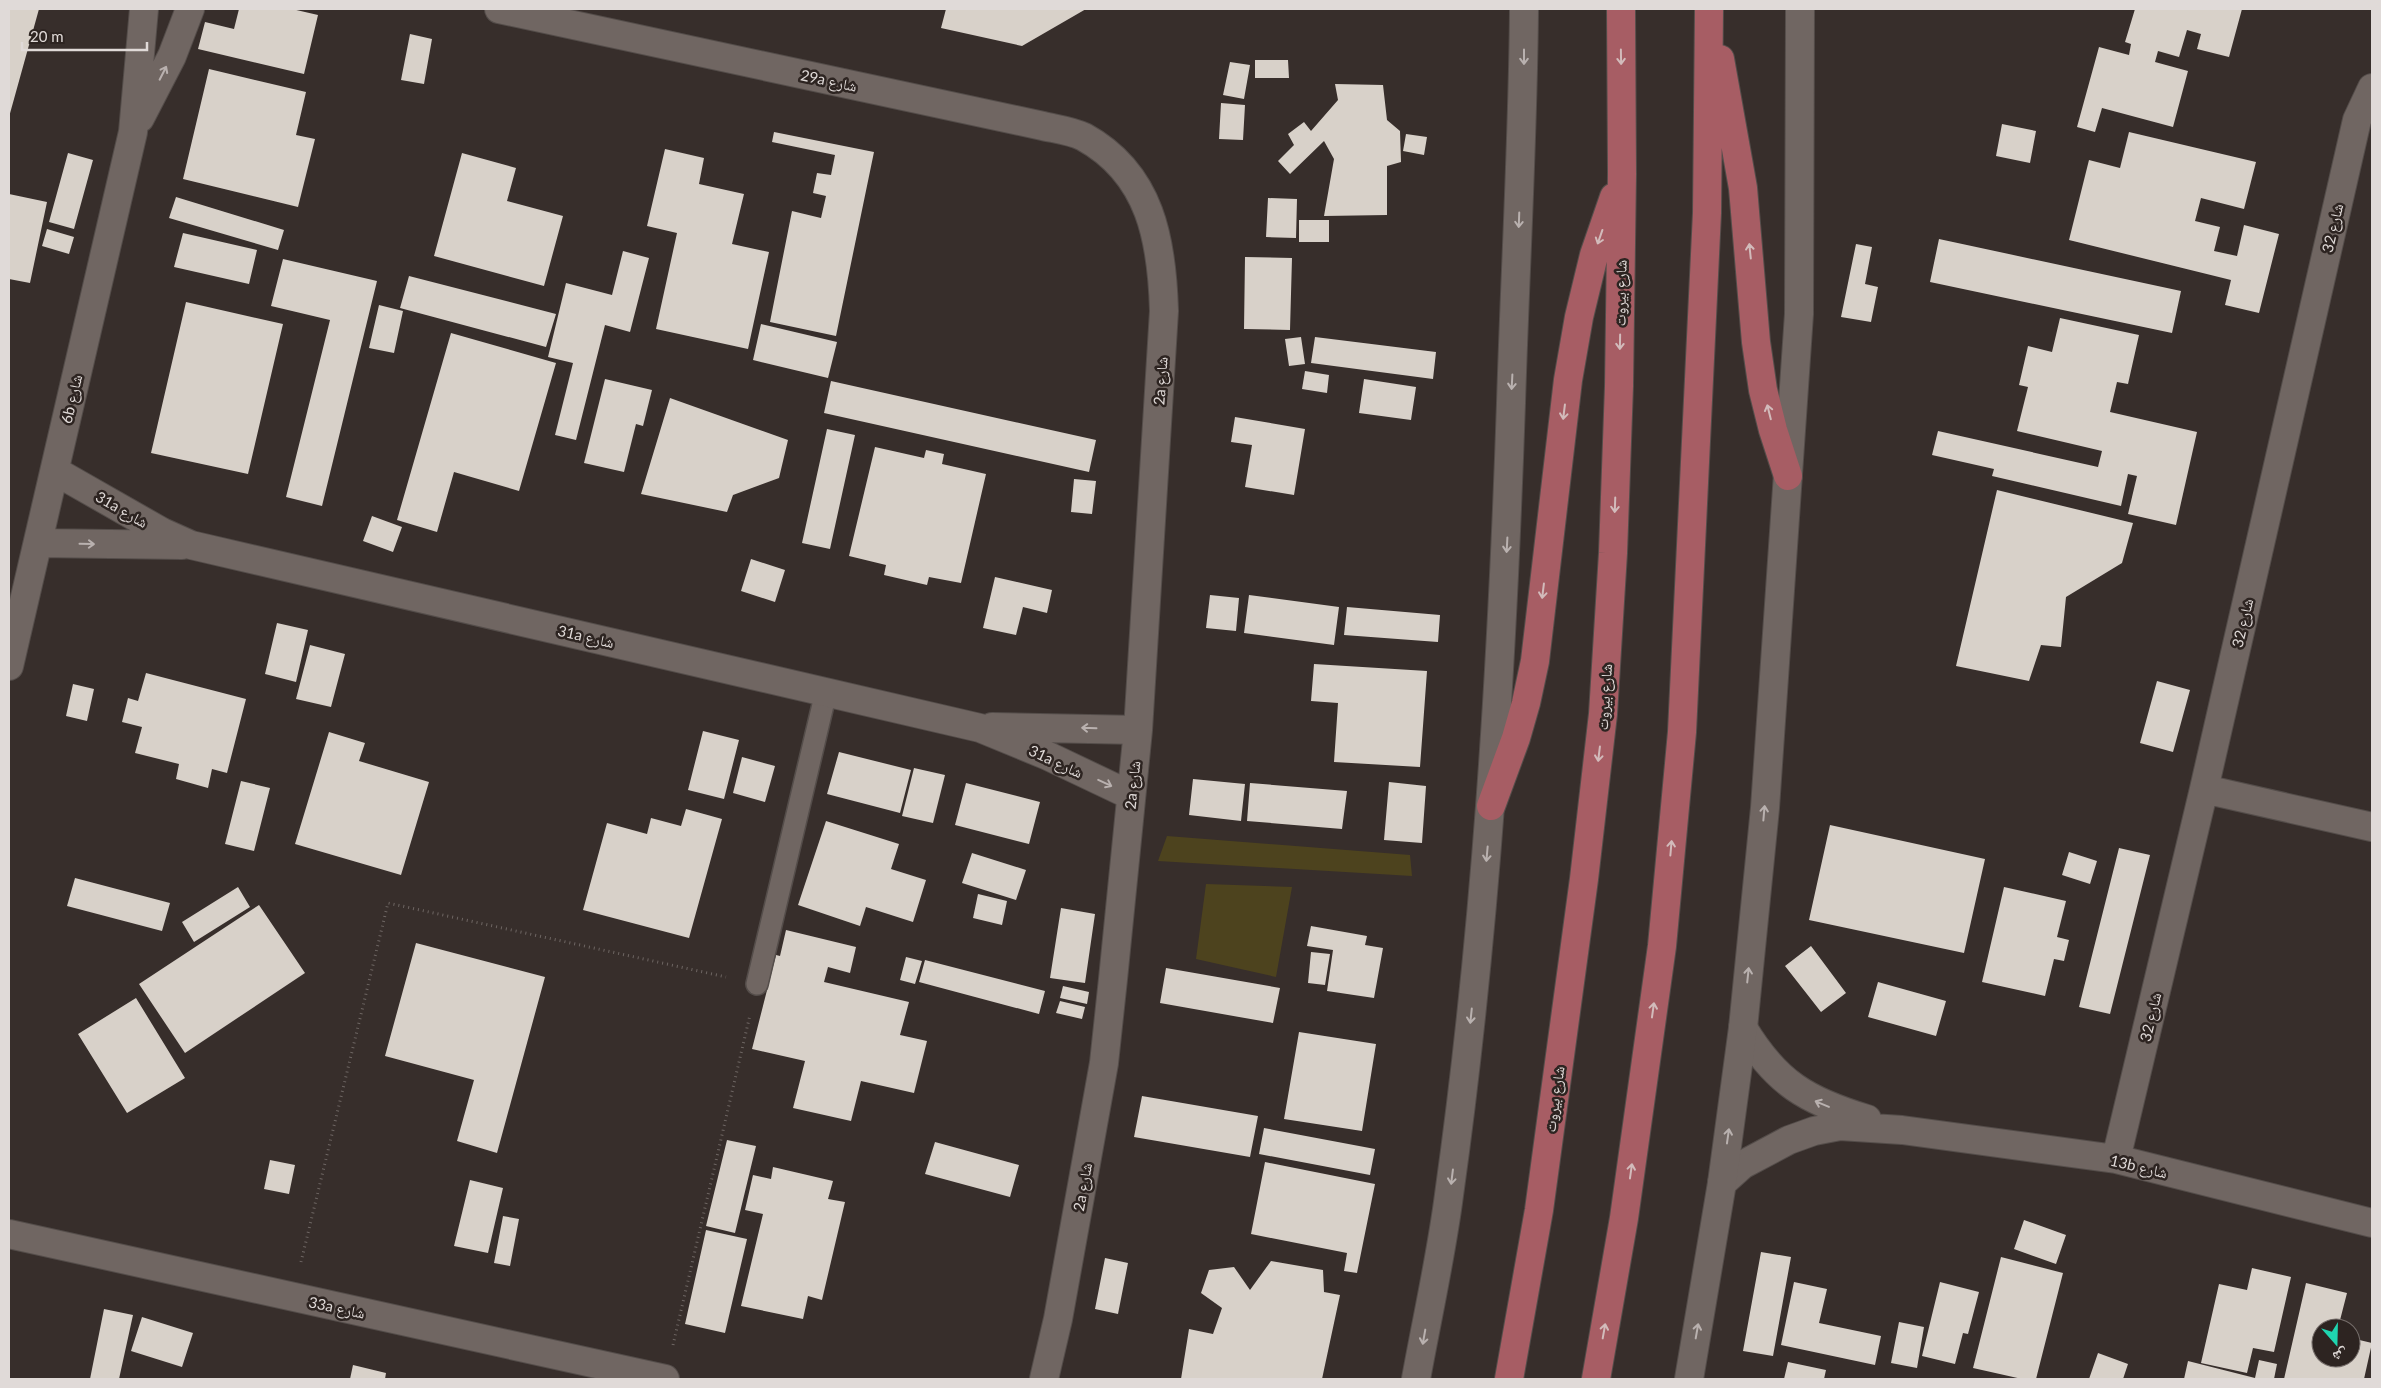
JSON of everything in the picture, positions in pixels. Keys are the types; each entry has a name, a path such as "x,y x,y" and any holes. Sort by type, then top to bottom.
{"main road":[{"name":"شارع بيروت","path":"1509,1379 1539,1210 1584,880 1604,714 1618,406 1622,174 1621,9"},
{"path":"1709,9 1732,120 1743,188 1756,342 1763,390 1773,430 1788,476"},
{"path":"1596,1379 1624,1218 1662,946 1682,732 1707,213 1709,9"},
{"path":"1491,806 1516,738 1535,662 1568,380 1579,316 1594,255 1622,174"}],"street":[{"name":"6b شارع","path":"9,666 132,132 144,9"},
{"name":"6b شارع","path":"132,132 172,56 190,9"},
{"name":"29a شارع","path":"499,9 1083,136 1115,160 1140,189"},
{"path":"1416,1379 1451,1180 1477,962 1491,806 1507,531 1524,90 1524,9"},
{"path":"1688,1379 1722,1183 1743,1028 1765,808 1799,305 1800,9"},
{"name":"شارع 32","path":"2116,1159 2204,789 2357,120 2372,88"},
{"name":"2a شارع","path":"1044,1379 1058,1319 1104,1063 1138,730 1164,311 1161,261 1154,228 1140,189"},
{"name":"31a شارع","path":"55,471 162,532 191,544 980,728 1048,756 1130,795"},
{"name":"31a شارع","path":"38,543 191,544"},
{"name":"31a شارع","path":"980,728 1055,727 1138,730"},
{"path":"2204,789 2372,827"},
{"name":"13b شارع","path":"1743,1028 1756,1051 1768,1065 1795,1089 1818,1102 1902,1130"},
{"name":"13b شارع","path":"1722,1183 1742,1165 1765,1151 1814,1131 1840,1126 1902,1130 2116,1159 2372,1223"},
{"name":"33a شارع","path":"9,1234 665,1379"}],"lane":[{"path":"757,984 826,692"}],"path":[{"path":"292,1297 388,903 757,984 665,1379"}],"shaded area":[{"path":"1167,836 1410,855 1412,876 1158,861"},
{"path":"1206,884 1292,887 1276,977 1196,959"}],"building":[{"path":"9,9 39,9 9,117"},
{"path":"239,9 292,9 318,15 304,74 198,49 205,22 234,29"},
{"path":"946,9 1086,9 1022,46 941,28"},
{"path":"2135,9 2242,9 2229,57 2197,49 2201,34 2187,30 2179,57 2158,51 2155,62 2188,71 2173,127 2102,108 2095,132 2077,127 2099,47 2129,55 2131,44 2125,42"},
{"path":"410,34 432,39 424,84 401,80"},
{"path":"1255,60 1288,60 1289,78 1255,78"},
{"path":"1230,62 1250,65 1244,99 1223,95"},
{"path":"209,69 306,92 296,135 315,139 298,207 183,179"},
{"path":"1335,84 1383,85 1387,120 1400,131 1401,162 1387,166 1387,215 1324,216 1334,159 1324,141 1290,174 1278,161 1294,145 1288,134 1304,122 1311,131 1338,100"},
{"path":"1221,103 1245,105 1243,140 1219,139"},
{"path":"2002,124 2036,131 2030,163 1996,156"},
{"path":"774,132 874,152 836,336 770,322 792,211 821,218 826,196 813,193 817,173 831,175 835,155 772,142"},
{"path":"2129,132 2256,162 2244,209 2201,198 2195,221 2220,227 2214,251 2237,256 2244,225 2279,234 2259,313 2225,305 2231,280 2069,240 2089,160 2120,168"},
{"path":"1406,134 1427,137 1424,155 1403,151"},
{"path":"665,149 704,158 699,184 744,194 732,244 769,252 748,349 656,329 677,233 647,226"},
{"path":"68,153 93,160 74,229 49,222"},
{"path":"462,153 516,168 507,201 563,216 544,286 434,256"},
{"path":"9,194 47,202 30,283 9,279"},
{"path":"176,197 284,230 278,250 169,218"},
{"path":"1268,198 1297,199 1296,238 1266,237"},
{"path":"1299,220 1329,220 1329,242 1299,242"},
{"path":"47,229 74,237 69,254 42,246"},
{"path":"183,233 257,250 249,284 174,267"},
{"path":"1939,239 2181,291 2172,333 1930,282"},
{"path":"1856,244 1872,247 1865,284 1878,287 1871,322 1841,317"},
{"path":"623,251 649,258 630,332 605,325 576,440 555,435 573,363 548,357 566,283 612,295"},
{"path":"1245,257 1292,258 1290,330 1244,329"},
{"path":"283,259 377,281 322,506 286,497 330,320 271,306"},
{"path":"409,276 556,314 546,347 400,308"},
{"path":"186,302 283,324 248,474 151,453"},
{"path":"379,305 403,311 394,353 369,348"},
{"path":"2060,318 2139,335 2128,384 2117,382 2110,412 2197,432 2176,525 2128,514 2137,476 2128,474 2121,506 1992,476 1994,469 1932,455 1938,431 2098,467 2102,451 2017,431 2028,387 2019,385 2028,346 2052,352"},
{"path":"761,324 837,342 828,378 753,360"},
{"path":"451,333 556,363 519,491 454,472 437,532 397,520"},
{"path":"1301,337 1305,364 1289,366 1285,339"},
{"path":"1315,337 1436,352 1433,379 1311,363"},
{"path":"1305,371 1329,375 1327,393 1302,389"},
{"path":"605,379 652,390 643,426 636,424 624,472 584,463"},
{"path":"1364,379 1416,387 1411,420 1359,413"},
{"path":"831,381 1096,440 1089,472 824,413"},
{"path":"670,398 788,440 779,478 733,495 727,512 641,494"},
{"path":"1235,417 1305,429 1294,495 1245,487 1252,445 1231,442"},
{"path":"827,429 855,435 830,549 802,543"},
{"path":"875,447 924,458 926,450 944,454 942,464 986,474 961,583 929,577 927,585 884,575 886,565 849,556"},
{"path":"1074,479 1096,481 1092,514 1071,512"},
{"path":"1997,490 2133,523 2122,563 2066,597 2061,647 2041,645 2029,681 1956,666"},
{"path":"372,516 402,527 393,552 363,541"},
{"path":"751,559 785,570 775,602 741,591"},
{"path":"995,577 1052,590 1047,613 1023,607 1016,635 983,628"},
{"path":"1210,595 1239,598 1236,631 1206,628"},
{"path":"1249,595 1339,607 1334,645 1244,633"},
{"path":"1347,607 1440,615 1438,642 1344,635"},
{"path":"277,623 308,630 296,682 265,674"},
{"path":"310,645 345,654 331,707 296,699"},
{"path":"1314,664 1427,671 1420,767 1334,762 1338,703 1311,701"},
{"path":"146,673 246,699 227,773 212,769 208,788 176,779 179,764 135,753 142,727 122,722 128,698 138,701"},
{"path":"2157,681 2190,690 2173,752 2140,743"},
{"path":"73,684 94,689 87,721 66,716"},
{"path":"703,731 739,740 724,799 688,790"},
{"path":"329,732 365,743 359,761 429,782 401,875 295,844"},
{"path":"839,752 911,770 900,813 827,794"},
{"path":"742,757 775,766 765,802 733,793"},
{"path":"914,768 945,775 933,823 902,816"},
{"path":"1193,779 1245,784 1241,821 1189,815"},
{"path":"241,781 270,788 254,851 225,844"},
{"path":"1389,782 1426,786 1422,843 1384,840"},
{"path":"966,783 1040,802 1029,844 955,825"},
{"path":"1250,783 1347,791 1342,829 1247,821"},
{"path":"686,809 722,819 689,938 583,910 607,823 647,834 651,818 681,826"},
{"path":"826,821 899,844 891,869 926,880 913,922 866,907 860,926 798,905"},
{"path":"1830,825 1985,859 1964,953 1809,920"},
{"path":"2119,848 2150,855 2110,1014 2079,1007"},
{"path":"2069,852 2097,861 2090,884 2062,875"},
{"path":"972,853 1026,870 1016,900 962,883"},
{"path":"75,878 170,903 162,931 67,906"},
{"path":"238,887 250,907 194,942 182,922"},
{"path":"2004,887 2066,901 2057,937 2069,940 2064,961 2054,959 2045,996 1982,982"},
{"path":"978,894 1007,901 1002,925 973,918"},
{"path":"259,905 305,973 185,1053 139,984"},
{"path":"1061,908 1095,914 1085,983 1050,978"},
{"path":"1311,926 1367,936 1365,945 1383,948 1374,998 1327,991 1333,950 1307,946"},
{"path":"786,930 856,947 850,973 828,967 824,982 909,1002 900,1035 927,1041 914,1093 861,1081 851,1121 793,1108 805,1061 752,1049 776,955 780,956"},
{"path":"416,943 545,977 497,1153 457,1141 474,1080 385,1056"},
{"path":"1811,946 1846,993 1821,1012 1785,966"},
{"path":"1311,952 1330,954 1325,985 1308,983"},
{"path":"906,957 922,961 915,984 900,980"},
{"path":"925,960 1045,991 1039,1014 919,982"},
{"path":"1166,968 1280,988 1273,1023 1160,1003"},
{"path":"1878,982 1946,1001 1936,1036 1868,1017"},
{"path":"1063,986 1089,992 1087,1004 1060,998"},
{"path":"136,998 185,1078 127,1113 78,1034"},
{"path":"1060,1001 1085,1007 1082,1019 1056,1013"},
{"path":"1299,1032 1376,1044 1362,1131 1284,1119"},
{"path":"1142,1096 1258,1116 1250,1157 1134,1137"},
{"path":"1264,1128 1375,1149 1370,1175 1259,1154"},
{"path":"727,1140 756,1146 735,1233 706,1226"},
{"path":"935,1142 1019,1165 1010,1197 925,1174"},
{"path":"270,1160 295,1165 289,1194 264,1189"},
{"path":"1265,1162 1375,1184 1357,1273 1344,1271 1347,1253 1251,1234"},
{"path":"773,1167 833,1181 828,1199 845,1202 822,1300 808,1296 803,1319 741,1306 763,1214 745,1210 753,1175 771,1179"},
{"path":"470,1180 503,1188 488,1253 454,1246"},
{"path":"503,1216 519,1219 510,1266 494,1263"},
{"path":"2024,1220 2066,1235 2056,1264 2014,1249"},
{"path":"706,1230 747,1239 725,1333 685,1324"},
{"path":"1761,1252 1791,1257 1773,1356 1743,1351"},
{"path":"2001,1257 2063,1273 2036,1379 2022,1379 1973,1368"},
{"path":"1105,1258 1128,1263 1118,1314 1095,1309"},
{"path":"1271,1261 1323,1270 1324,1292 1340,1295 1322,1379 1181,1379 1189,1329 1213,1334 1222,1308 1201,1293 1209,1270 1234,1267 1250,1290"},
{"path":"2252,1268 2291,1277 2274,1352 2253,1348 2247,1373 2201,1363 2219,1284 2247,1290"},
{"path":"1794,1282 1827,1289 1819,1323 1881,1336 1875,1365 1781,1345"},
{"path":"1940,1282 1979,1292 1968,1334 1963,1333 1955,1364 1922,1356"},
{"path":"2306,1283 2347,1293 2341,1318 2311,1318 2311,1368 2361,1368 2361,1340 2372,1343 2364,1379 2284,1379"},
{"path":"104,1309 133,1315 119,1379 90,1379"},
{"path":"142,1317 193,1333 182,1367 131,1351"},
{"path":"1899,1322 1924,1327 1917,1368 1891,1363"},
{"path":"2098,1353 2128,1364 2123,1379 2089,1379"},
{"path":"2259,1360 2277,1364 2274,1379 2184,1379 2188,1361 2255,1378"},
{"path":"1788,1362 1826,1370 1824,1379 1784,1379"},
{"path":"353,1365 386,1373 385,1379 350,1379"}]}
